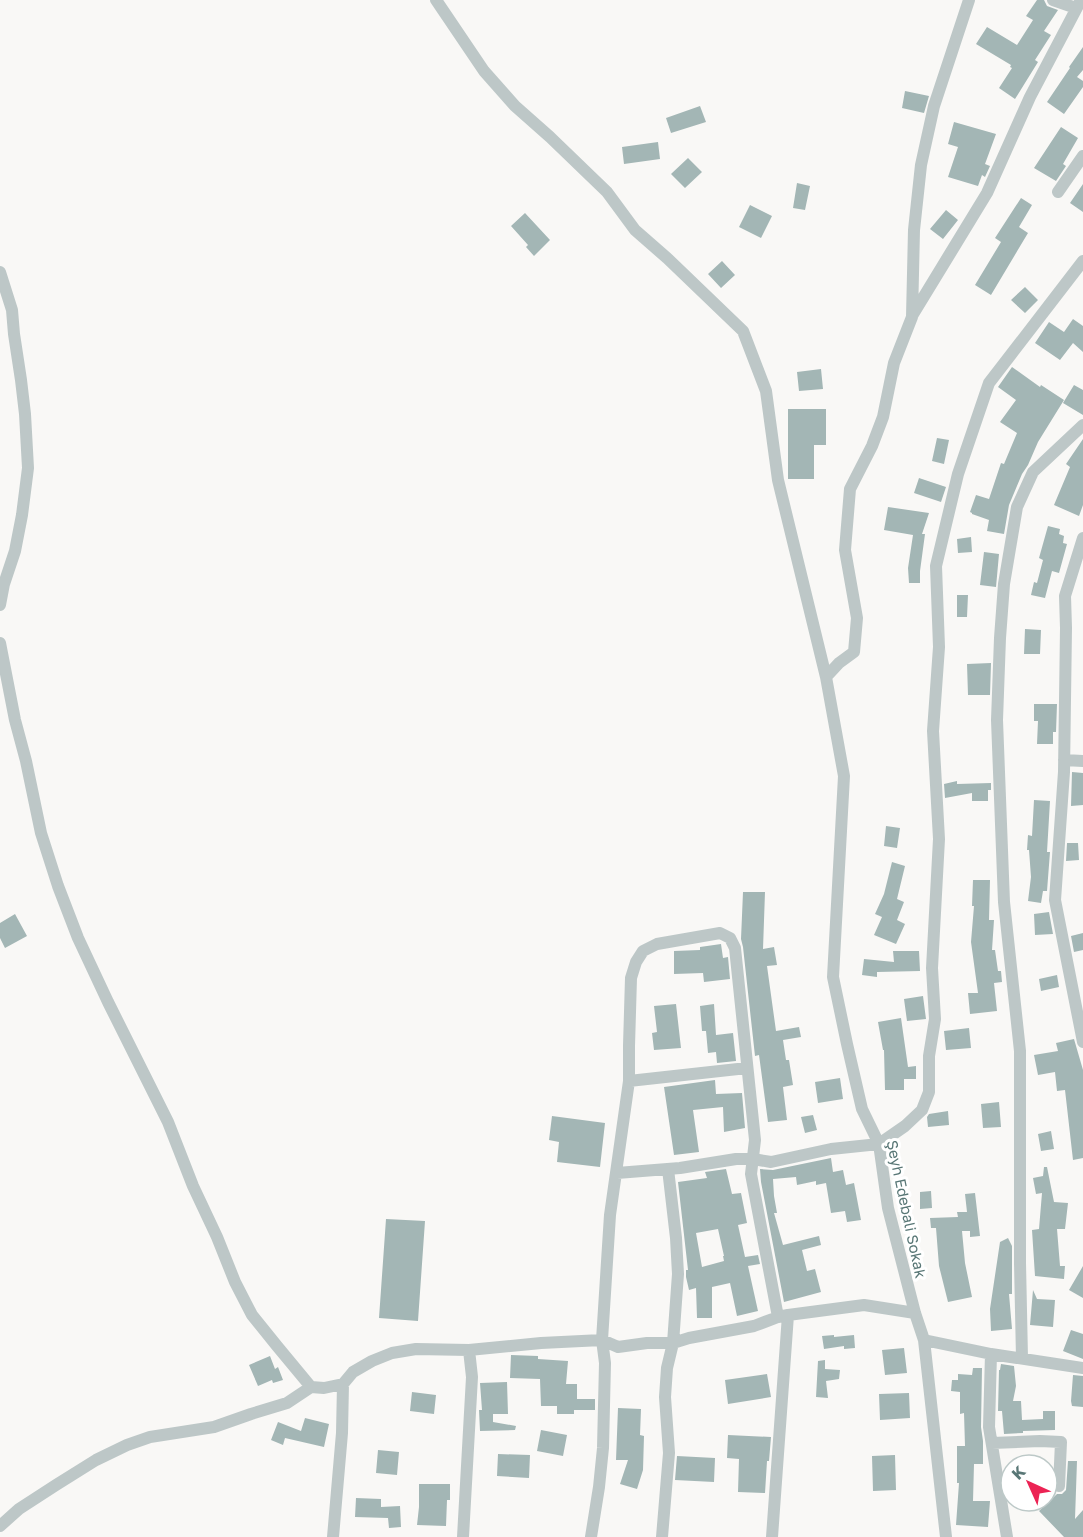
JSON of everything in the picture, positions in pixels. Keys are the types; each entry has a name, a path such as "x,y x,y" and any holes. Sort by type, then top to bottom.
{"street":[{"name":"Şeyh Edebali Sokak","path":"436,0 484,71 515,106 607,192 635,230 743,331 766,392 778,480 826,677 844,776 834,976 862,1109 879,1144 888,1208 924,1340 946,1537"},
{"path":"912,317 914,230 921,165 933,106 969,0"},
{"path":"826,677 854,652 857,618 845,550 850,489 872,446 883,417 894,363 912,317 987,193 1030,97 1079,4 1053,0"},
{"path":"1058,192 1083,156"},
{"path":"617,1173 668,1169 736,1159 771,1162 831,1149 879,1144 905,1126 922,1110 929,1092 929,1056 935,1019 932,968 939,839 933,731 939,647 936,566 958,474 988,382 1083,261"},
{"path":"0,272 12,310 25,414 28,468 15,551 0,605"},
{"path":"1022,1358 1020,1051 1004,902 997,720 1000,638 1004,584 1017,507 1033,472 1083,424"},
{"path":"1083,538 1065,596 1064,760 1055,900 1083,1042"},
{"path":"0,643 41,833 78,938 168,1122 193,1186 252,1315 311,1387"},
{"path":"1064,760 1083,760"},
{"path":"591,1537 603,1448 605,1363 602,1340 610,1215 629,1081 631,978 636,962 643,951 657,944 720,933 730,938 735,948 755,1140 752,1174 783,1316 772,1537"},
{"path":"629,1081 747,1068"},
{"path":"662,1537 669,1453 665,1397 673,1343 678,1274 668,1169"},
{"path":"0,1526 19,1509 56,1485 96,1460 127,1445 150,1437 214,1427 287,1403 311,1387 324,1388 343,1384 353,1372 392,1353 416,1349 469,1350 602,1340 618,1347 647,1343 673,1343 754,1326 783,1316 864,1305 915,1313"},
{"path":"924,1340 990,1354 1083,1368"},
{"path":"463,1537 472,1377 469,1350"},
{"path":"990,1354 989,1427 1006,1537"},
{"path":"333,1537 342,1433 343,1384"},
{"path":"992,1443 1061,1442 1059,1486"}],"building":[{"path":"1037,0 1044,0 1047,6 1058,10 1044,31 1051,35 1035,60 1038,62 1015,99 999,88 1012,68 1011,65 976,44 987,27 1017,45 1033,20 1026,16"},
{"path":"1083,47 1083,70 1077,77 1083,81 1083,87 1064,114 1047,102"},
{"path":"905,91 929,96 924,113 902,108"},
{"path":"700,106 706,122 671,133 666,118"},
{"path":"954,122 996,134 985,164 990,166 985,177 982,175 978,186 948,177 958,147 948,144"},
{"path":"1061,127 1078,138 1063,164 1066,166 1056,181 1034,168"},
{"path":"658,142 660,159 624,164 622,147"},
{"path":"688,158 702,172 685,188 671,174"},
{"path":"797,183 810,186 805,210 793,208"},
{"path":"1083,184 1083,212 1070,203"},
{"path":"1021,198 1032,205 1019,227 1028,233 991,295 975,285 1001,242 995,238"},
{"path":"750,205 772,216 761,238 739,227"},
{"path":"946,210 958,220 943,239 930,229"},
{"path":"525,213 550,240 534,256 526,247 528,245 511,226"},
{"path":"722,261 735,275 721,288 708,274"},
{"path":"1025,287 1038,300 1025,313 1011,300"},
{"path":"1073,319 1083,326 1083,352 1073,343 1060,360 1035,343 1049,322 1064,332"},
{"path":"1012,367 1040,387 1041,385 1064,400 1038,442 1022,474 1009,505 1004,534 987,531 989,520 970,512 976,495 989,499 1001,463 1004,464 1017,433 1000,422 1016,400 998,387"},
{"path":"821,369 823,389 799,391 797,372"},
{"path":"1074,385 1083,390 1083,415 1063,403"},
{"path":"788,409 826,409 826,445 814,445 814,479 788,479"},
{"path":"937,438 949,440 944,464 932,461"},
{"path":"1083,439 1083,505 1079,516 1054,505 1070,467 1066,464"},
{"path":"919,478 946,487 941,502 914,493"},
{"path":"888,507 929,513 922,534 925,534 920,583 909,583 908,568 913,535 884,530"},
{"path":"1048,526 1060,529 1059,534 1064,536 1063,543 1067,544 1059,573 1052,571 1045,598 1031,595 1043,560 1039,558"},
{"path":"971,537 972,552 958,553 957,539"},
{"path":"984,552 999,554 996,587 980,585"},
{"path":"957,595 968,595 967,617 957,617"},
{"path":"1025,629 1041,630 1040,654 1024,654"},
{"path":"991,663 990,695 968,695 967,664"},
{"path":"1034,704 1057,704 1053,744 1037,744 1038,721 1034,721"},
{"path":"1072,772 1083,773 1083,805 1071,806"},
{"path":"957,781 957,784 991,783 991,790 988,790 988,801 972,801 972,793 945,798 944,784"},
{"path":"1034,800 1050,801 1047,891 1043,891 1041,903 1028,901 1031,877 1029,850 1027,850 1028,835 1032,836"},
{"path":"886,826 900,828 897,848 884,846"},
{"path":"1067,843 1078,843 1079,860 1066,861"},
{"path":"892,862 905,866 897,899 904,902 897,920 905,924 896,944 874,935 882,917 875,914 884,894"},
{"path":"973,880 990,880 989,920 994,920 992,950 995,950 1002,982 994,983 997,1011 970,1014 968,993 978,993 971,942 974,906 972,906"},
{"path":"743,892 765,892 763,949 774,947 777,965 767,966 776,1031 799,1027 801,1037 783,1040 793,1085 783,1087 787,1120 768,1122 759,1055 755,1056 741,939"},
{"path":"1049,912 1053,934 1035,935 1034,914"},
{"path":"15,914 27,936 5,948 0,938 0,923"},
{"path":"1083,933 1083,950 1074,952 1071,936"},
{"path":"721,944 723,958 728,957 730,979 704,982 703,973 674,974 674,951 700,950 700,947"},
{"path":"893,951 919,951 920,971 877,972 877,977 862,975 864,959 894,962"},
{"path":"1057,975 1059,987 1041,991 1039,979"},
{"path":"923,996 926,1019 907,1021 904,999"},
{"path":"676,1004 681,1048 654,1050 652,1033 657,1032 654,1006"},
{"path":"714,1004 716,1035 733,1033 736,1061 717,1063 716,1052 708,1053 706,1031 702,1031 700,1006"},
{"path":"901,1018 908,1067 916,1066 916,1079 904,1079 904,1090 885,1090 884,1050 878,1022"},
{"path":"969,1028 971,1048 946,1050 944,1031"},
{"path":"1074,1039 1083,1070 1083,1158 1073,1160 1065,1090 1057,1091 1055,1072 1038,1075 1034,1055 1058,1051 1056,1043"},
{"path":"840,1078 843,1099 818,1103 815,1082"},
{"path":"715,1080 716,1094 742,1093 745,1128 724,1132 723,1107 693,1110 699,1152 674,1155 664,1087"},
{"path":"999,1102 1001,1127 983,1128 981,1104"},
{"path":"948,1111 949,1125 928,1127 929,1114"},
{"path":"813,1115 817,1130 805,1133 801,1117"},
{"path":"552,1116 605,1123 600,1167 557,1162 559,1142 549,1140"},
{"path":"1051,1131 1054,1149 1041,1151 1038,1134"},
{"path":"831,1158 833,1172 843,1170 846,1185 854,1183 861,1220 847,1222 845,1211 831,1213 826,1183 816,1185 816,1181 797,1185 796,1177 773,1179 777,1213 774,1213 783,1245 819,1236 821,1245 802,1250 807,1271 815,1269 821,1292 784,1302 760,1169 773,1170"},
{"path":"1044,1167 1047,1167 1054,1202 1068,1203 1065,1229 1057,1229 1060,1266 1065,1266 1064,1279 1035,1276 1032,1230 1039,1229 1042,1193 1036,1194 1033,1178 1043,1176"},
{"path":"726,1169 732,1194 741,1193 747,1223 738,1225 745,1257 758,1255 760,1264 748,1266 758,1311 737,1316 730,1283 712,1287 712,1318 697,1318 696,1288 689,1290 686,1277 686,1270 688,1270 678,1182 707,1178 705,1172","holes":["718,1229 724,1261 702,1267 696,1233"]},
{"path":"931,1191 932,1208 920,1209 920,1192"},
{"path":"975,1193 980,1236 970,1237 970,1231 962,1231 965,1263 972,1297 948,1302 939,1266 936,1228 931,1228 930,1218 958,1217 957,1212 967,1212 965,1194"},
{"path":"386,1219 425,1221 418,1321 379,1318"},
{"path":"1008,1238 1012,1246 1012,1294 1009,1294 1012,1329 991,1331 990,1309 1000,1242"},
{"path":"1083,1266 1083,1298 1069,1290"},
{"path":"1033,1290 1037,1299 1055,1300 1053,1327 1030,1325"},
{"path":"1071,1330 1083,1334 1083,1359 1063,1351"},
{"path":"834,1335 834,1337 854,1335 855,1348 844,1349 844,1346 824,1349 822,1336"},
{"path":"904,1348 907,1373 885,1375 882,1350"},
{"path":"511,1355 538,1356 538,1359 568,1361 566,1384 577,1384 577,1399 595,1399 595,1410 574,1410 574,1414 557,1414 557,1406 541,1406 540,1379 510,1378"},
{"path":"270,1356 283,1380 273,1383 272,1380 258,1386 249,1365"},
{"path":"825,1360 825,1369 840,1370 839,1379 826,1381 828,1398 816,1397 818,1361"},
{"path":"1001,1364 1014,1366 1016,1386 1013,1401 1021,1401 1022,1420 1043,1419 1043,1411 1055,1411 1055,1430 1004,1434 1002,1411 998,1411"},
{"path":"973,1368 982,1368 983,1464 974,1464 973,1501 990,1501 988,1527 956,1525 959,1483 957,1483 957,1446 965,1446 964,1413 960,1414 960,1392 951,1391 952,1380 958,1380 958,1374 972,1375"},
{"path":"767,1374 771,1397 728,1404 725,1380"},
{"path":"1073,1375 1083,1376 1083,1407 1072,1406"},
{"path":"507,1382 508,1414 493,1414 493,1422 516,1426 515,1430 480,1431 479,1410 482,1410 480,1383"},
{"path":"412,1392 436,1395 434,1414 410,1411"},
{"path":"909,1393 910,1418 880,1420 879,1394"},
{"path":"618,1408 641,1409 640,1435 644,1436 643,1470 637,1489 620,1484 628,1460 616,1460"},
{"path":"305,1418 329,1424 324,1447 285,1438 283,1445 271,1440 278,1422 301,1431"},
{"path":"541,1430 567,1435 563,1456 537,1451"},
{"path":"728,1435 771,1437 765,1493 738,1492 739,1459 727,1458"},
{"path":"378,1450 399,1452 397,1475 376,1473"},
{"path":"498,1454 530,1455 529,1478 497,1476"},
{"path":"895,1455 896,1490 873,1491 872,1456"},
{"path":"677,1456 715,1458 714,1482 675,1480"},
{"path":"1068,1461 1077,1461 1075,1519 1083,1510 1083,1537 1064,1537 1041,1513 1059,1513 1059,1494 1066,1490"},
{"path":"419,1484 450,1484 446,1526 417,1525"},
{"path":"356,1498 381,1499 381,1507 400,1506 401,1527 389,1528 388,1518 355,1517"}]}
